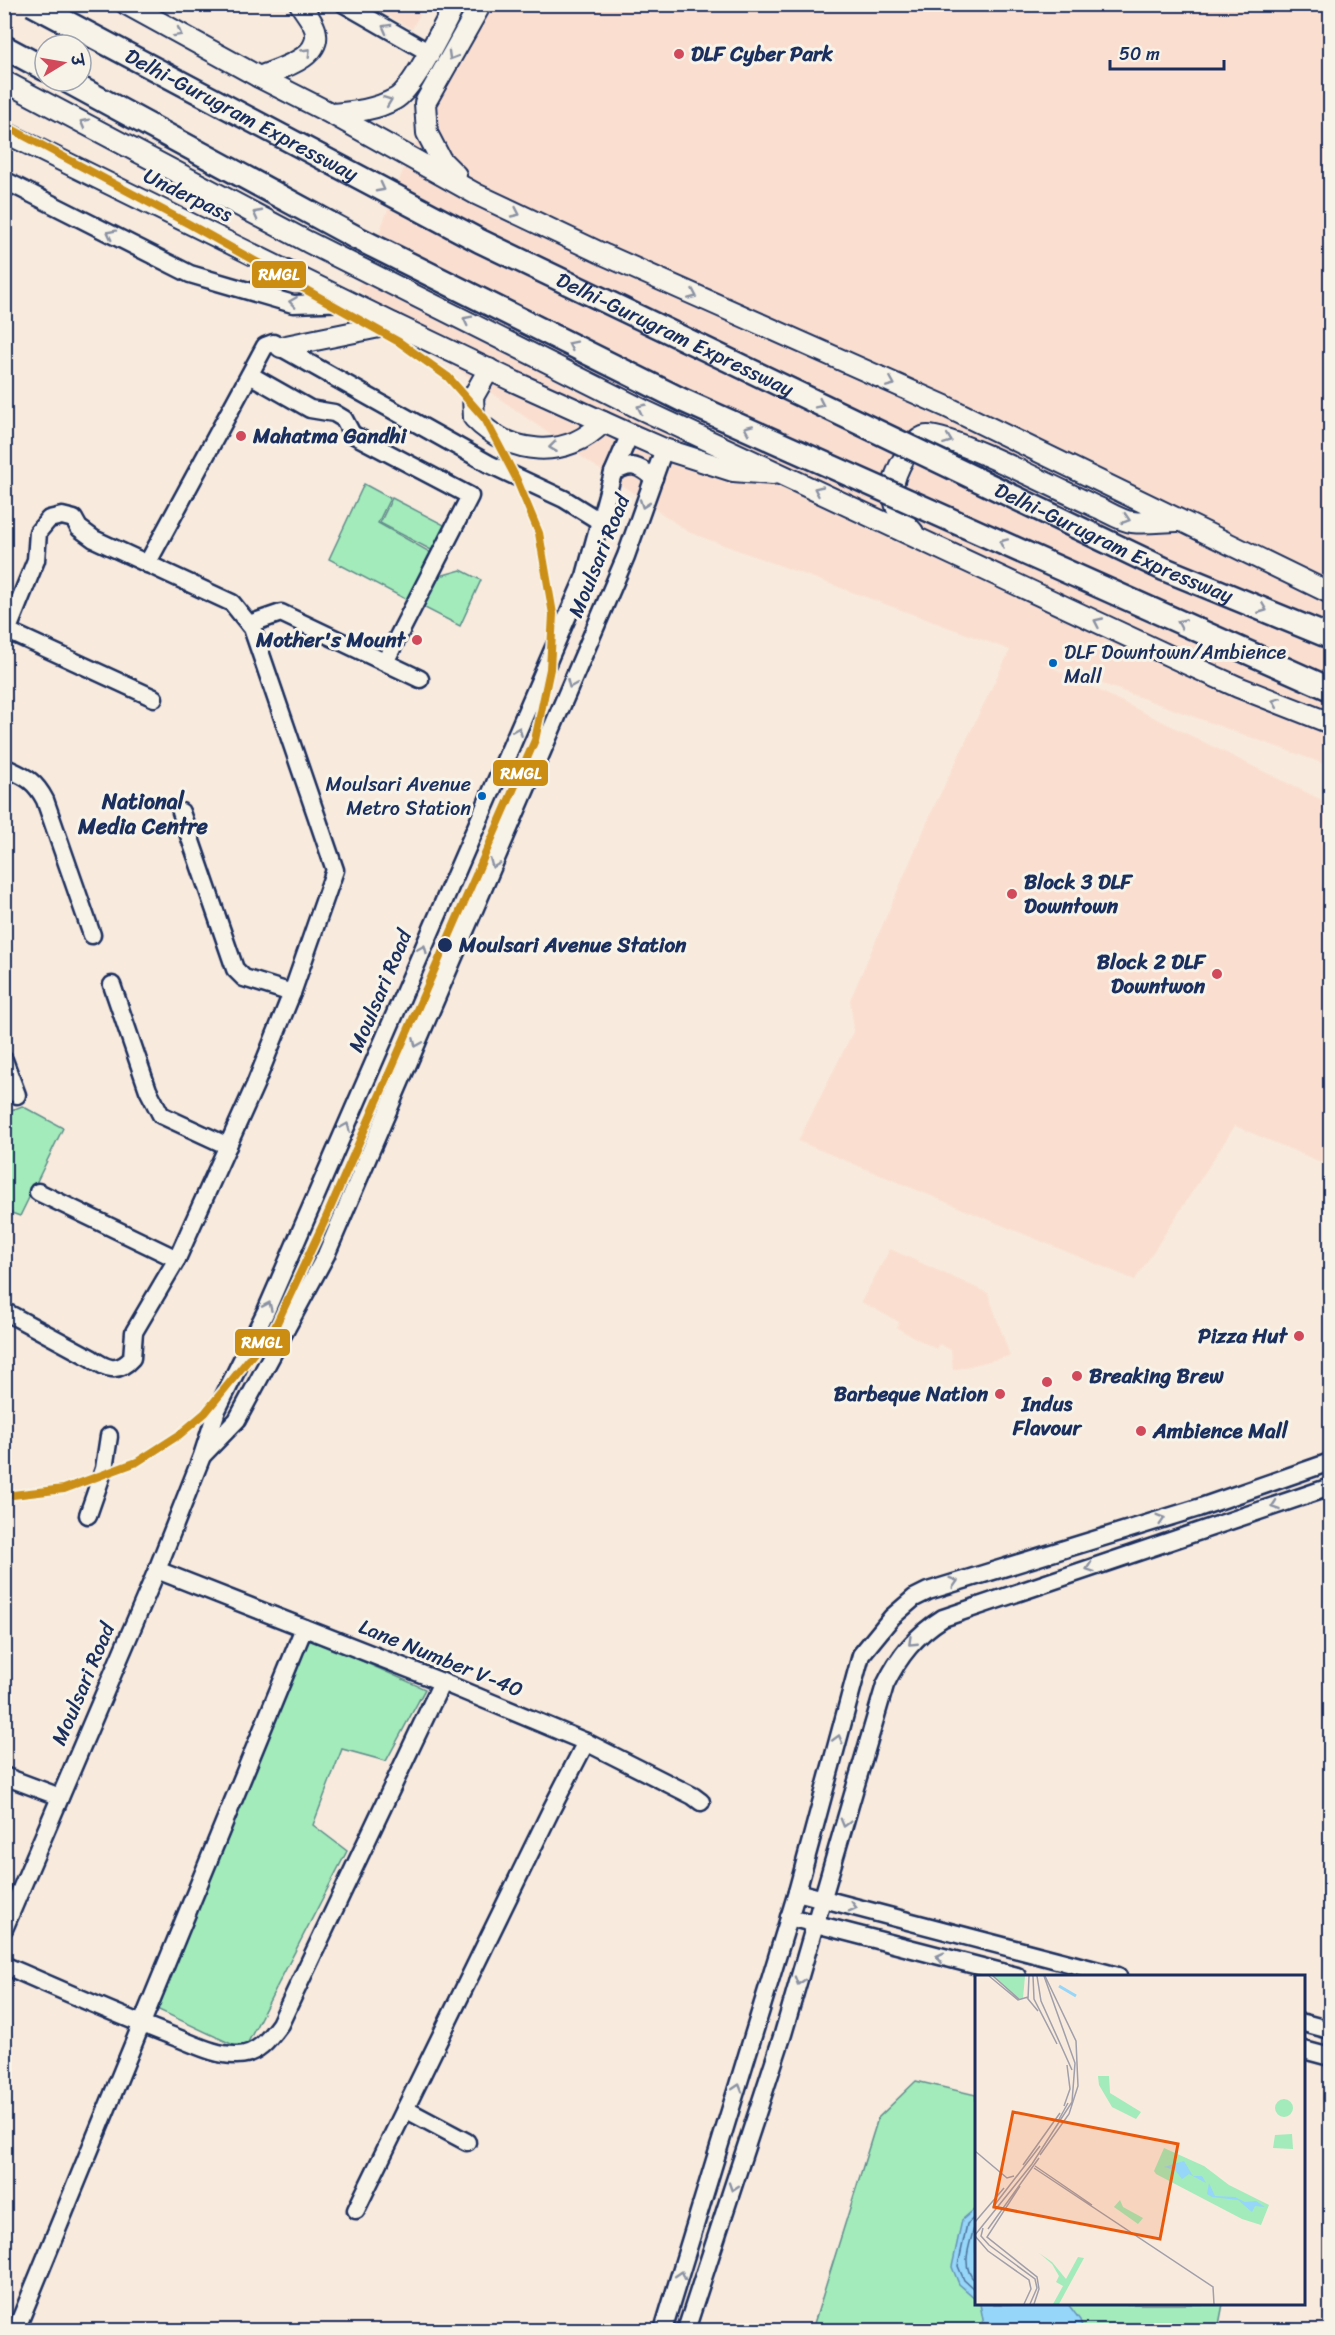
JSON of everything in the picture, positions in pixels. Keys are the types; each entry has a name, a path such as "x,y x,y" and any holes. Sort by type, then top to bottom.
{"highway":[{"name":"Delhi-Gurugram Expressway","path":"32,4 480,241 1164,569 1330,637"},
{"path":"4,47 33,63"},
{"path":"89,93 357,238 682,400 1330,689"}],"main road":[{"path":"126,4 476,194 604,255 945,405 1330,593"},
{"path":"259,77 305,57 315,44 316,32 300,4"},
{"path":"332,114 361,111 397,99 414,77 455,4"},
{"path":"476,194 441,160 427,133 425,103 481,4"},
{"path":"4,81 308,242 644,410 1187,664 1238,687 1330,723"},
{"name":"Underpass","path":"4,132 394,324 630,434 733,471 785,474"},
{"path":"281,347 394,324"},
{"path":"489,369 473,397 474,418 485,429 504,441 522,447 565,446 592,433 603,422"},
{"path":"917,536 906,525 896,509 893,490 894,479 906,455 923,436 940,437 977,452 1131,522 1183,521"}],"street":[{"path":"344,4 428,52"},
{"path":"4,180 190,274 293,304 351,302"},
{"path":"147,564 265,346 273,343 489,464 564,500 601,522"},
{"path":"250,375 310,409 334,413 344,419 352,434 470,496 385,662"},
{"name":"Moulsari Road","path":"4,1929 157,1570 202,1456 217,1410 266,1311 585,576 613,473 630,434"},
{"name":"Moulsari Road","path":"202,1456 237,1420 326,1255 626,556 664,448"},
{"path":"613,473 625,466 633,466 654,478"},
{"path":"4,1311 104,1367 113,1369 121,1367 132,1358 134,1332 177,1259 228,1146 292,993 334,870 249,624 232,603 94,539 80,528 74,519 62,516 49,519 38,532 35,546 36,560 6,635 154,698"},
{"path":"249,624 281,613 420,679"},
{"path":"4,767 30,779 37,785 45,800 92,935"},
{"path":"181,812 236,969 244,978 292,993"},
{"path":"112,985 148,1090 158,1112 228,1146"},
{"path":"4,1060 17,1095"},
{"path":"38,1192 177,1259"},
{"path":"88,1515 104,1469 109,1436"},
{"path":"663,2331 797,1892 861,1655 892,1617 914,1598 936,1588 1198,1508 1330,1462"},
{"path":"686,2331 743,2159 816,1925 885,1685 895,1663 905,1649 943,1618 1330,1487"},
{"name":"Lane Number V-40","path":"157,1570 442,1682 586,1742 701,1802"},
{"path":"16,2331 304,1628"},
{"path":"4,1965 141,2024 213,2051 237,2055 255,2051 270,2038 280,2024 442,1682"},
{"path":"356,2210 586,1742"},
{"path":"4,1776 60,1797"},
{"path":"797,1892 1110,1975"},
{"path":"789,1917 1009,1975"},
{"path":"1305,2023 1330,2030"},
{"path":"1305,2050 1330,2057"},
{"path":"405,2109 467,2142"},
{"path":"719,2151 743,2159"}],"shaded area":[{"path":"425,4 412,29 369,5"},
{"path":"492,5 1330,5 1330,766 1039,661 1330,804 1330,1166 1235,1126 1135,1280 798,1141 854,1030 850,1000 932,811 1010,650 688,532 394,324 358,288 408,157"},
{"path":"890,1249 988,1293 1010,1356 953,1370 951,1350 939,1344 936,1349 897,1328 899,1322 861,1302"}],"green space":[{"path":"364,484 390,498 378,523 435,555 411,602 329,559"},
{"path":"392,498 448,527 435,552 380,523"},
{"path":"461,570 481,580 460,626 419,605 433,578"},
{"path":"22,1106 63,1128 20,1216 5,1213 5,1113"},
{"path":"310,1638 425,1689 386,1761 342,1749 313,1825 347,1851 244,2050 146,2004"},
{"path":"916,2081 975,2095 975,2305 1223,2305 1218,2330 812,2330 878,2118"}],"water":[{"path":"975,2209 975,2298 959,2284 952,2267 962,2220"},
{"path":"980,2305 1069,2305 1080,2320 1083,2330 982,2330 984,2325"}],"transit line":[{"name":"RMGL","path":"4,125 189,224 399,342 448,377 485,419 516,478 539,533 553,614 550,669 535,740 325,1220 275,1327 205,1413 179,1435 137,1462 64,1489 4,1496"}],"place":[{"name":"DLF Cyber Park","path":"679,54"},
{"name":"Mahatma Gandhi","path":"241,436"},
{"name":"Mother's Mount","path":"417,640"},
{"name":"DLF Downtown/Ambience Mall","path":"1053,663"},
{"name":"Moulsari Avenue Metro Station","path":"482,796"},
{"name":"Block 3 DLF Downtown","path":"1012,894"},
{"name":"Moulsari Avenue Station","path":"445,945"},
{"name":"Block 2 DLF Downtwon","path":"1217,974"},
{"name":"Pizza Hut","path":"1299,1336"},
{"name":"Breaking Brew","path":"1077,1376"},
{"name":"Indus Flavour","path":"1047,1382"},
{"name":"Barbeque Nation","path":"1000,1394"},
{"name":"Ambience Mall","path":"1141,1431"}],"district":[{"name":"National Media Centre","path":"143,814"}]}
